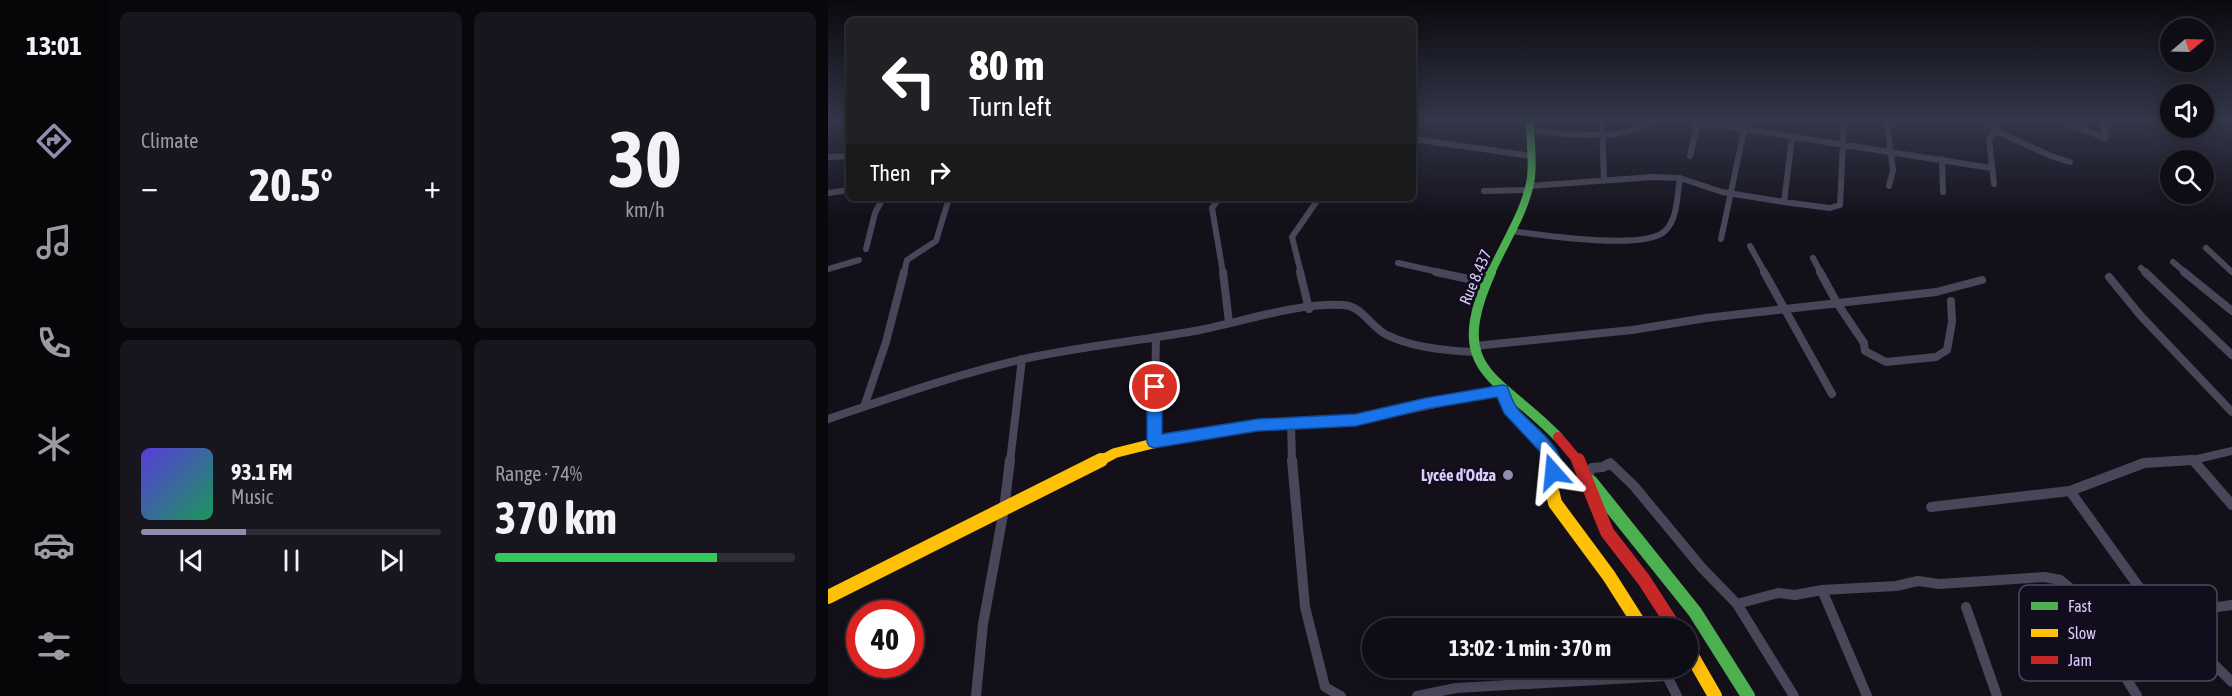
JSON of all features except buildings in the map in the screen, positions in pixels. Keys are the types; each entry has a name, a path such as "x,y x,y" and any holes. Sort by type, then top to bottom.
{"main road":[{"name":"Rue 8.437","path":"1476,349 1472,331 1473,320 1529,188 1533,170 1532,156"},
{"path":"1476,349 1481,364 1502,390 1552,430 1579,461 1606,532 1644,580 1669,618"},
{"path":"828,597 1115,453 1154,442 1258,425 1356,420 1502,390"},
{"path":"1502,390 1509,409 1552,455 1552,490 1555,503 1609,576 1636,618"},
{"path":"1587,477 1658,562 1704,624 1748,696"},
{"path":"1698,666 1715,696"}],"street":[{"path":"1514,153 1532,156"},
{"path":"1603,153 1604,181"},
{"path":"1721,239 1740,153"},
{"path":"1784,202 1790,153"},
{"path":"1484,191 1653,177 1680,178 1732,194 1830,208 1840,205 1842,153"},
{"path":"1889,186 1893,170 1891,153"},
{"path":"1902,153 1991,168"},
{"path":"1990,153 1994,184"},
{"path":"2047,153 2070,162"},
{"path":"828,157 846,156"},
{"path":"1942,159 1942,192"},
{"path":"1511,231 1577,240 1654,238 1665,230 1672,219 1680,178"},
{"path":"828,193 846,190"},
{"path":"866,249 875,213 881,201"},
{"path":"864,407 886,342 907,260 936,241 947,201"},
{"path":"1217,201 1212,208 1227,293 1229,323"},
{"path":"1309,309 1292,237 1317,201"},
{"path":"1750,246 1832,394"},
{"path":"2206,248 2232,272"},
{"path":"1813,258 1837,303 1864,343 1865,351 1886,362 1936,357 1947,350 1952,322 1951,302"},
{"path":"828,269 859,260"},
{"path":"2173,262 2232,311"},
{"path":"1398,263 1487,283"},
{"path":"2141,268 2232,355"},
{"path":"2109,277 2140,315 2232,412"},
{"path":"828,419 944,380 1022,359 1309,309 1352,306 1379,331 1390,336 1440,349 1476,349 1632,330 1706,318 1936,292 1982,280"},
{"path":"1154,442 1156,337"},
{"path":"976,696 983,624 1004,509 1022,359"},
{"path":"1291,422 1292,479 1305,607 1325,687 1341,696"},
{"path":"1931,507 2070,491 2144,464 2193,460 2232,451"},
{"path":"2193,460 2232,505"},
{"path":"1587,477 1592,468 1610,463 1634,486 1702,568 1737,604 1794,696"},
{"path":"2070,491 2138,585"},
{"path":"1737,604 1778,593 1795,595 1822,590 1896,586 1918,581 1939,584 2045,577 2060,580 2066,585"},
{"path":"1822,590 1867,696"},
{"path":"2217,607 2232,605"},
{"path":"1966,607 1997,696"},
{"path":"2217,668 2232,682"},
{"path":"1417,696 1456,688 1593,682 1622,678"},
{"path":"1668,678 1677,696"},
{"path":"2128,681 2137,696"}],"traffic: fast":[{"path":"1532,153 1531,176 1527,194 1479,303 1474,325 1474,346 1481,365 1489,376 1558,437"},
{"path":"1591,482 1695,612 1748,696"}],"traffic: slow":[{"path":"1444,401 1502,390 1509,409 1552,455 1552,490 1555,503 1609,576 1636,618"},
{"path":"828,597 1115,453 1167,440"},
{"path":"1698,666 1715,696"}],"traffic: jam":[{"path":"1167,440 1258,425 1356,420 1444,401"},
{"path":"1558,437 1579,461 1607,532 1644,580 1669,618"}],"place":[{"name":"Lycée d'Odza","path":"1508,475"}],"route":[{"path":"1155,387 1154,442 1258,425 1356,420 1502,390 1509,409 1549,450 1554,461 1553,472"}]}
